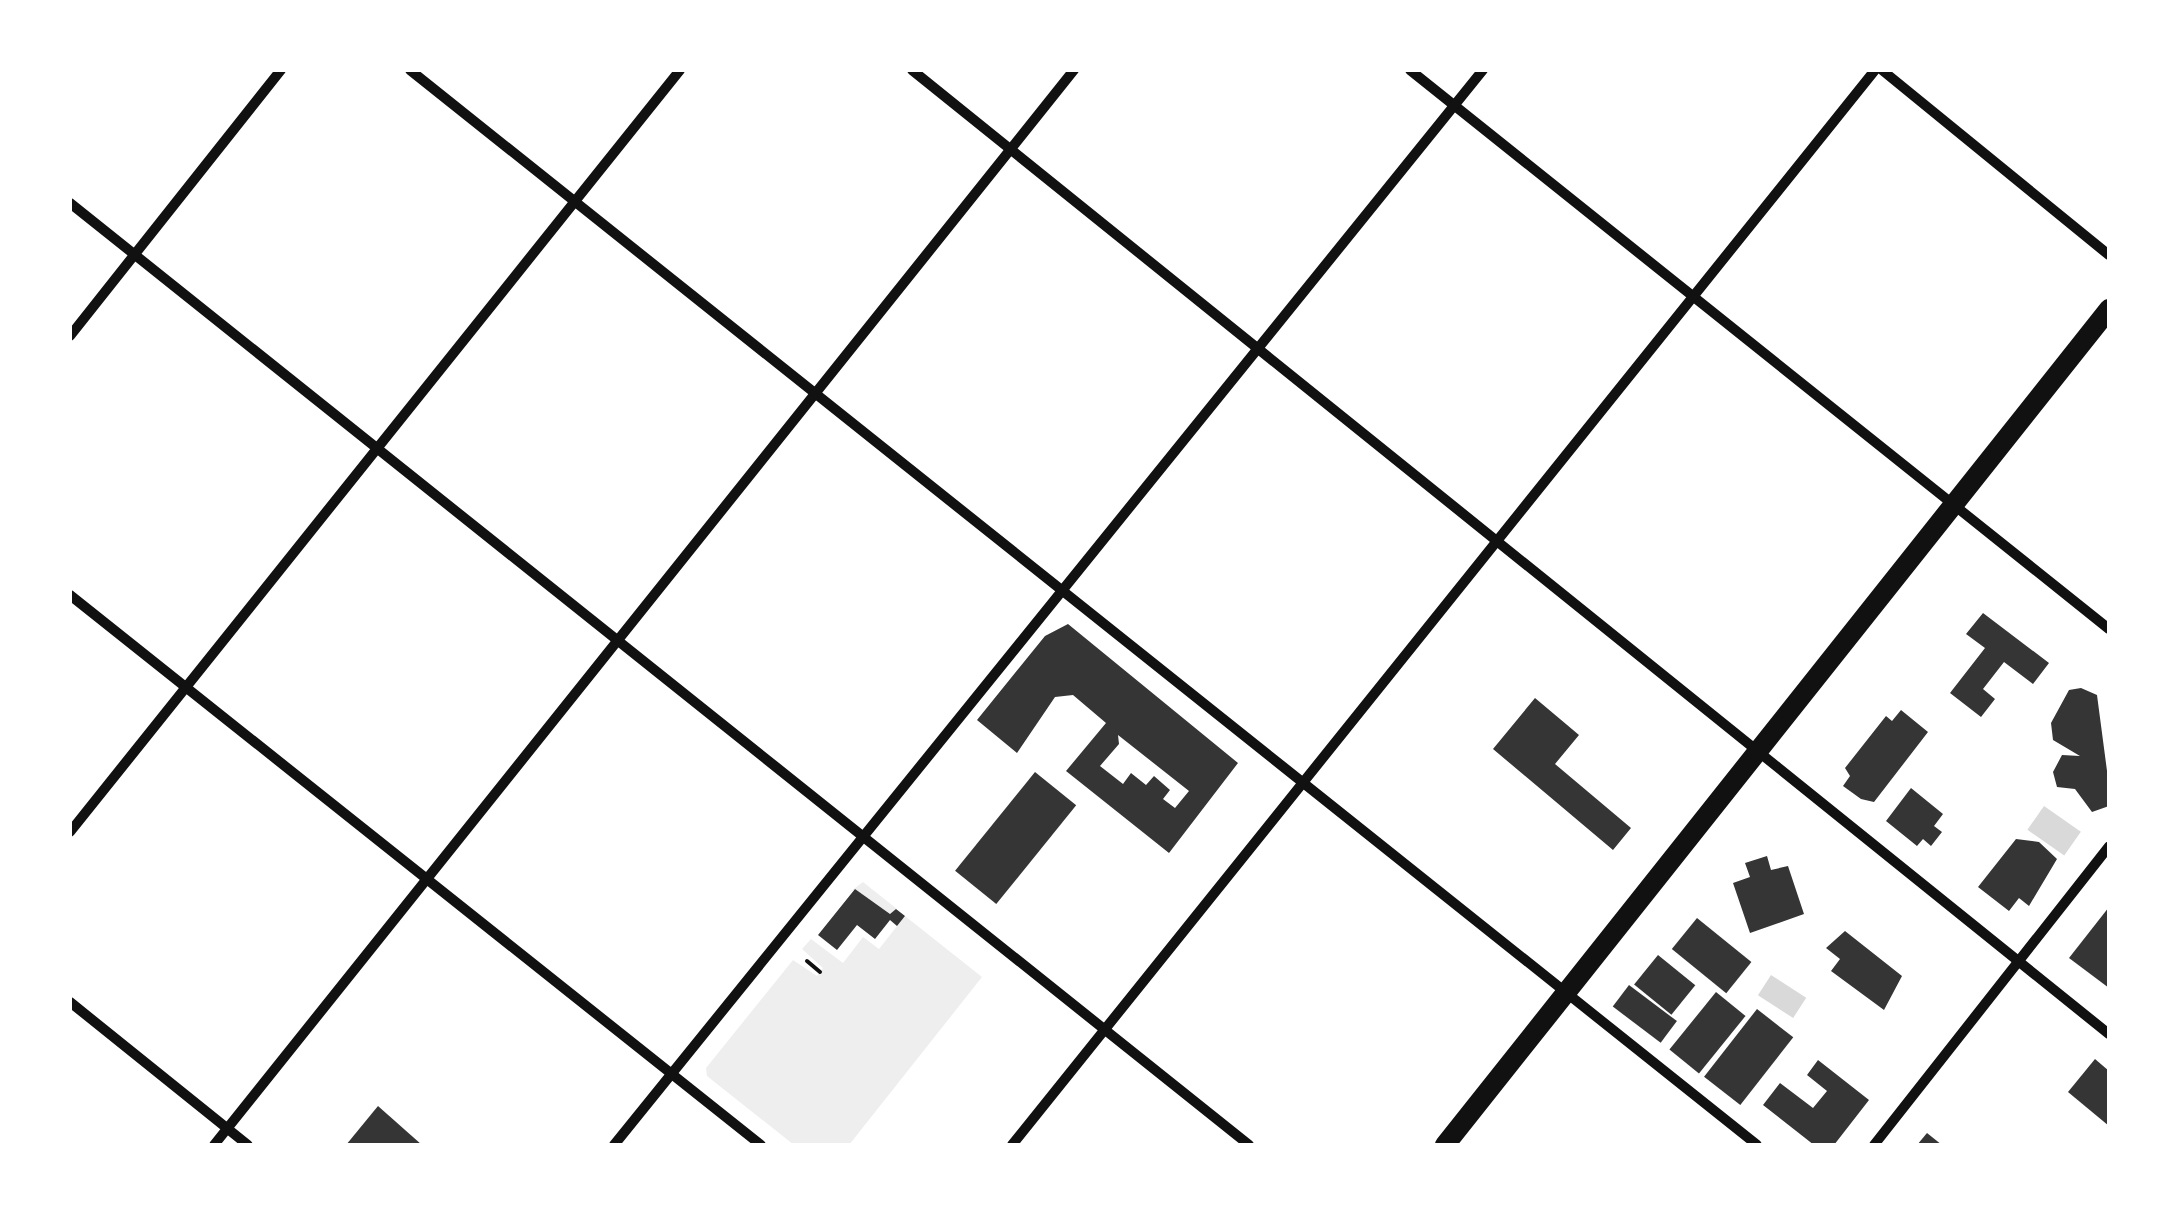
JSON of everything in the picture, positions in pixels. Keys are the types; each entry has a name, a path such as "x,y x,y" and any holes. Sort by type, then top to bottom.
{"main road":[{"path":"1445,1145 2109,309"}],"street":[{"path":"70,336 281,70"},
{"path":"410,70 1756,1145"},
{"path":"70,832 680,70"},
{"path":"912,70 2109,1034"},
{"path":"214,1145 1074,70"},
{"path":"1410,70 2109,629"},
{"path":"614,1145 1483,70"},
{"path":"1012,1145 1496,538 1879,70 2109,255"},
{"path":"70,202 1102,1032 1249,1145"},
{"path":"70,595 761,1145"},
{"path":"1874,1145 2109,846"},
{"path":"70,1002 248,1145"}],"path":[{"path":"807,962 820,972"}],"shaded area":[{"path":"2044,806 2081,832 2064,856 2027,830"},
{"path":"863,882 897,909 890,914 855,889 847,894"},
{"path":"905,916 982,977 849,1145 794,1145 707,1076 706,1068 793,960 817,976 823,968 802,949 811,939 843,963 863,937 879,949"},
{"path":"1771,975 1806,998 1793,1018 1758,995"}],"building":[{"path":"1983,613 2049,663 2033,684 2004,662 1983,689 1995,699 1981,717 1950,693 1985,648 1966,634"},
{"path":"1068,624 1238,763 1169,853 1066,771 1106,723 1073,695 1055,697 1017,753 977,720 1045,636","holes":["1118,735 1189,791 1175,808 1163,799 1170,790 1154,776 1146,785 1131,773 1123,784 1100,766 1119,744"]},
{"path":"2081,688 2097,695 2109,786 2109,806 2092,812 2075,789 2057,787 2053,772 2062,755 2080,756 2053,740 2051,723 2069,690"},
{"path":"1535,698 1579,735 1555,764 1631,828 1613,850 1493,749"},
{"path":"1901,710 1928,732 1874,802 1861,799 1843,786 1850,776 1845,768 1886,716 1892,721"},
{"path":"1035,772 1076,805 996,904 955,871"},
{"path":"1911,788 1943,814 1934,826 1942,832 1931,846 1923,839 1917,846 1886,821"},
{"path":"2016,839 2039,842 2057,859 2029,906 2019,898 2009,911 1978,887"},
{"path":"1767,856 1771,870 1788,866 1804,914 1750,933 1733,883 1750,877 1745,863"},
{"path":"855,889 890,914 896,909 905,916 897,926 890,920 875,939 857,925 837,950 818,935"},
{"path":"2109,907 2109,988 2069,958"},
{"path":"1697,918 1751,962 1726,993 1672,949"},
{"path":"1845,931 1902,976 1884,1010 1831,971 1840,959 1826,948"},
{"path":"1658,955 1695,985 1671,1015 1634,985"},
{"path":"1629,985 1677,1021 1661,1043 1613,1007"},
{"path":"1716,992 1746,1016 1699,1073 1669,1050"},
{"path":"1757,1009 1793,1037 1740,1105 1704,1077"},
{"path":"2095,1059 2109,1071 2109,1126 2068,1092"},
{"path":"1818,1060 1869,1100 1834,1145 1814,1145 1763,1105 1780,1083 1813,1108 1827,1091 1807,1075"},
{"path":"378,1106 422,1145 346,1145"},
{"path":"1927,1133 1942,1145 1917,1145"}]}
